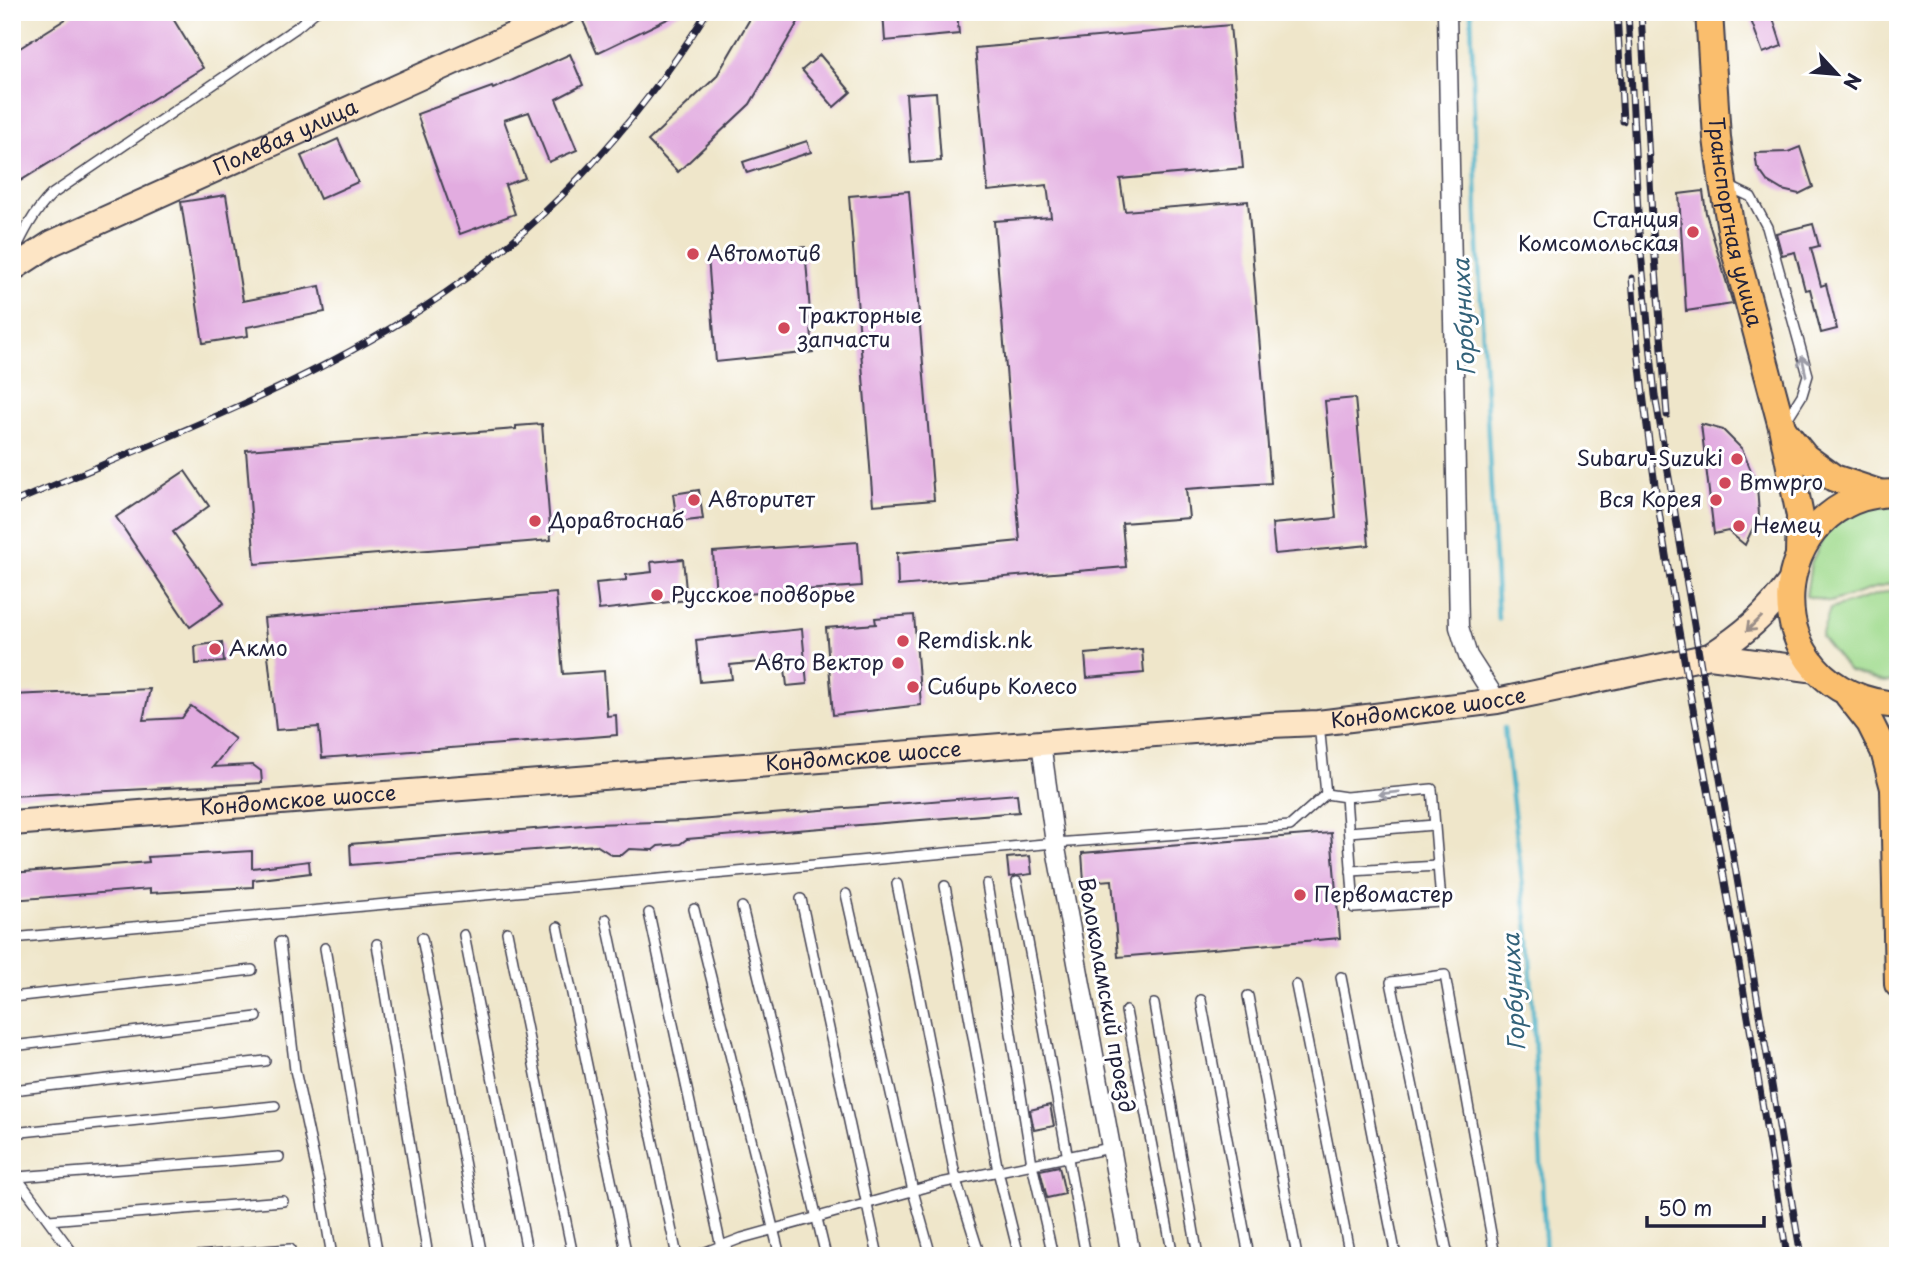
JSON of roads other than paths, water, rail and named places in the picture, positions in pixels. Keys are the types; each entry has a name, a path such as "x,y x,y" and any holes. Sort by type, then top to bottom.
{"main road":[{"name":"Транспортная улица","path":"1709,12 1717,138 1723,184 1735,251 1782,427 1800,516 1799,553"},
{"name":"Транспортная улица","path":"1782,427 1805,457 1834,478 1889,493"},
{"path":"1889,493 1847,504 1819,525 1799,553 1790,582 1790,614 1798,644 1816,670 1831,684 1848,695 1874,704 1898,705"},
{"path":"1848,695 1870,723 1896,779 1898,984"}],"street":[{"name":"Полевая улица","path":"12,269 52,243 564,12"},
{"path":"1447,12 1459,627 1468,656 1497,701"},
{"name":"Кондомское шоссе","path":"1710,656 1748,630 1772,606 1790,582"},
{"name":"Кондомское шоссе","path":"12,823 1318,723 1497,701 1710,656 1816,670"},
{"name":"Волоколамский проезд","path":"1041,743 1055,843 1131,1256"}],"lane":[{"path":"12,257 30,221 51,195 296,29 315,12"},
{"path":"1723,184 1752,197 1767,228 1808,375 1802,395 1782,427"},
{"path":"1318,723 1326,794"},
{"path":"1326,794 1346,797 1432,789 1441,902 1354,908 1346,797"},
{"path":"12,938 1055,843 1290,826 1326,794"},
{"path":"1349,832 1434,825"},
{"path":"1351,871 1438,866"},
{"path":"1017,882 1086,1256"},
{"path":"897,884 956,1180 980,1256"},
{"path":"987,884 1032,1164 1053,1256"},
{"path":"945,886 998,1171 1019,1256"},
{"path":"846,894 913,1191 931,1256"},
{"path":"801,899 878,1256"},
{"path":"742,907 827,1256"},
{"path":"694,909 780,1256"},
{"path":"649,913 722,1251"},
{"path":"606,919 677,1256"},
{"path":"558,927 627,1256"},
{"path":"508,932 573,1256"},
{"path":"464,935 528,1256"},
{"path":"422,938 482,1256"},
{"path":"280,942 295,1069 332,1256"},
{"path":"377,944 428,1256"},
{"path":"325,948 378,1256"},
{"path":"12,998 252,970"},
{"path":"1448,1256 1391,982 1445,975 1495,1256"},
{"path":"1341,976 1396,1256"},
{"path":"1296,985 1350,1256"},
{"path":"1248,996 1297,1256"},
{"path":"1201,999 1249,1256"},
{"path":"1154,1004 1198,1256"},
{"path":"1126,1011 1173,1256"},
{"path":"12,1046 257,1017"},
{"path":"12,1090 265,1061"},
{"path":"12,1133 275,1106"},
{"path":"695,1256 722,1251 774,1229 913,1191 1110,1148"},
{"path":"14,1174 279,1157"},
{"path":"14,1174 75,1256"},
{"path":"49,1220 283,1201"},
{"path":"196,1256 290,1249"}],"waterway":[{"name":"Горбуниха","path":"1471,12 1478,247 1498,619"},
{"name":"Горбуниха","path":"1504,728 1529,939 1546,1256"}],"railway":[{"path":"12,503 275,390 375,337 466,279 506,247 581,176 648,97 707,12"},
{"path":"1617,12 1623,121"},
{"path":"1628,12 1639,232 1655,395 1801,1256"},
{"path":"1641,12 1652,217 1667,415"},
{"path":"1632,278 1655,487 1735,938 1787,1256"}],"place":[{"name":"Станция Комсомольская","path":"1693,232"},
{"name":"Автомотив","path":"693,254"},
{"name":"Тракторные запчасти","path":"784,328"},
{"name":"Subaru-Suzuki","path":"1737,459"},
{"name":"Bmwpro","path":"1725,483"},
{"name":"Авторитет","path":"694,500"},
{"name":"Вся Корея","path":"1716,500"},
{"name":"Доравтоснаб","path":"535,521"},
{"name":"Немец","path":"1739,526"},
{"name":"Русское подворье","path":"657,595"},
{"name":"Remdisk.nk","path":"903,641"},
{"name":"Акмо","path":"215,649"},
{"name":"Авто Вектор","path":"898,663"},
{"name":"Сибирь Колесо","path":"913,687"},
{"name":"Первомастер","path":"1300,895"}]}
